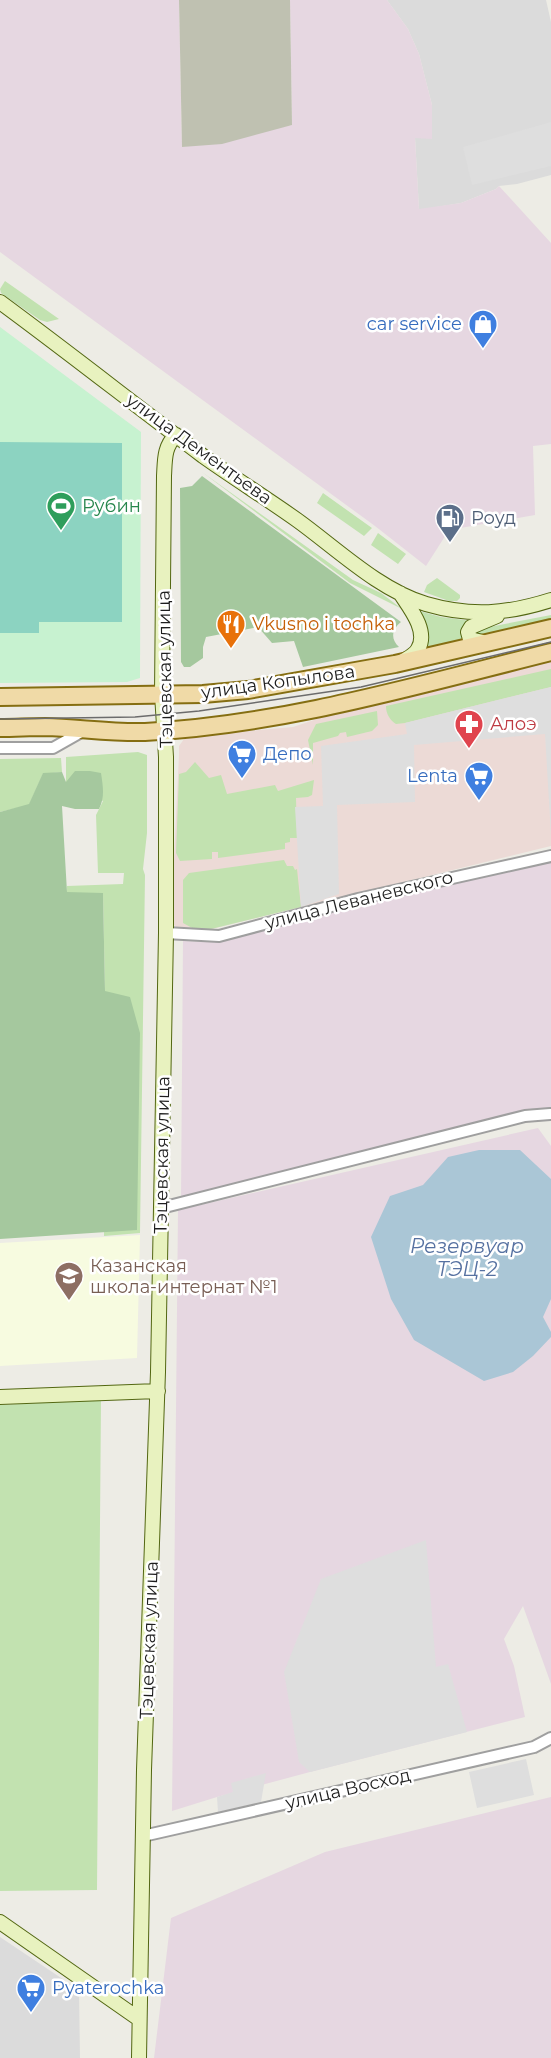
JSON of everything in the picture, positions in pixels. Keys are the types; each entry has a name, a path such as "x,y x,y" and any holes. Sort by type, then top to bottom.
{"main road":[{"name":"улица Дементьева","path":"0,302 204,456 296,519 368,574 400,593 424,603 479,614 511,610"},
{"name":"Тэцевская улица","path":"139,2058 143,1836 158,1391 166,933 166,757 162,694 166,451 168,443 176,435"},
{"path":"400,593 418,623 422,640 417,652 402,662"},
{"path":"489,643 470,639 469,629 511,610 551,600"},
{"name":"улица Копылова","path":"0,696 203,694 265,688 402,662 551,628"},
{"name":"улица Копылова","path":"0,728 46,727 83,731 144,732 297,713 376,696 551,652"},
{"path":"0,1397 158,1391"},
{"path":"0,1922 139,2019"}],"street":[{"path":"0,748 53,748 83,731"},
{"name":"улица Леваневского","path":"166,933 219,936 358,899 551,856"},
{"path":"161,1208 525,1116 550,1114"},
{"name":"улица Восход","path":"143,1836 534,1747 551,1738"}],"shaded area":[{"path":"0,0 179,0 182,147 292,125 290,0 387,0 408,29 419,54 432,105 432,139 415,138 419,209 461,203 499,186 551,243 551,444 533,446 535,515 449,530 426,566 375,526 0,252"},
{"path":"179,0 290,0 292,125 222,144 182,147"},
{"path":"387,0 546,0 551,22 551,175 499,186 461,203 419,210 415,138 432,105 419,54 408,29"},
{"path":"551,122 551,166 472,185 463,147"},
{"path":"551,661 551,846 207,930 178,928 171,923 179,746 184,739 293,727 320,718"},
{"path":"551,687 551,835 545,734 414,745 415,802 337,805 339,894 301,907 295,807 323,806 321,746 407,734 405,723"},
{"path":"551,859 551,1114 181,1199 183,941 220,942 364,901"},
{"path":"538,1128 551,1146 551,1684 523,1606 504,1639 514,1666 525,1717 310,1772 172,1811 178,1210"},
{"name":"Казанская школа-интернат №1","path":"140,1235 137,1358 0,1366 0,1243"},
{"path":"426,1540 436,1667 448,1664 467,1732 310,1772 299,1762 284,1672 321,1579"},
{"path":"526,1759 534,1795 477,1808 469,1772"},
{"path":"266,1773 261,1802 218,1812 217,1797 233,1792 231,1783"},
{"path":"551,1797 551,2058 154,2058 171,1918 325,1852"},
{"path":"0,1937 79,1990 80,2058 0,2058"}],"green space":[{"path":"5,281 59,319 47,322 40,320 1,293 0,289"},
{"path":"0,327 141,432 140,678 127,682 0,683"},
{"name":"Рубин","path":"0,442 122,443 122,622 39,622 39,633 0,633"},
{"path":"202,472 353,580 381,593 402,609 350,583"},
{"path":"202,476 401,622 393,634 394,641 399,647 303,667 294,641 272,643 258,627 206,637 203,658 190,667 184,667 181,662 180,488 192,486"},
{"path":"323,493 372,528 364,536 317,503"},
{"path":"378,533 406,554 398,564 371,545"},
{"path":"437,578 460,595 457,601 449,601 424,592 427,585"},
{"path":"412,609 441,617 480,622 462,635 465,643 422,649"},
{"path":"551,615 551,622 490,639 473,633 489,627"},
{"path":"551,669 551,687 405,723 396,724 387,712 386,706"},
{"path":"377,711 378,725 372,731 347,737 346,732 340,733 338,736 313,743 313,765 308,740 316,724"},
{"path":"138,752 147,755 147,833 143,869 145,875 140,1233 104,1236 107,997 103,893 67,893 67,886 123,884 124,873 98,873 96,815 103,801 66,782 66,757"},
{"path":"61,758 62,772 43,774 29,805 0,812 0,759"},
{"path":"195,762 209,778 221,775 227,794 275,785 278,791 314,780 312,795 296,798 297,838 290,838 290,842 285,843 285,849 218,858 218,852 212,852 212,859 180,861 176,853 179,774 186,772"},
{"path":"75,771 101,773 103,796 99,809 75,809 62,806 67,892 103,893 105,991 130,997 140,1033 137,1230 0,1239 0,812 29,804 43,773 62,772 66,782"},
{"path":"284,860 287,866 297,869 301,907 207,930 194,929 183,923 183,880 189,873"},
{"path":"101,1400 97,1890 0,1891 0,1405"}],"water":[{"name":"Резервуар ТЭЦ-2","path":"479,1150 520,1150 551,1179 551,1299 543,1317 551,1332 551,1337 513,1372 484,1381 414,1340 391,1299 371,1237 390,1196 423,1185 448,1157"}],"tram line":[{"path":"0,719 135,717 199,711 361,687 551,642"}],"place":[{"name":"car service","path":"483,350"},
{"name":"Рубин","path":"61,532"},
{"name":"Роуд","path":"450,544"},
{"name":"Vkusno i tochka","path":"231,650"},
{"name":"Алоэ","path":"469,750"},
{"name":"Депо","path":"242,780"},
{"name":"Lenta","path":"479,802"},
{"name":"Казанская школа-интернат №1","path":"69,1302"},
{"name":"Pyaterochka","path":"31,2014"}]}
